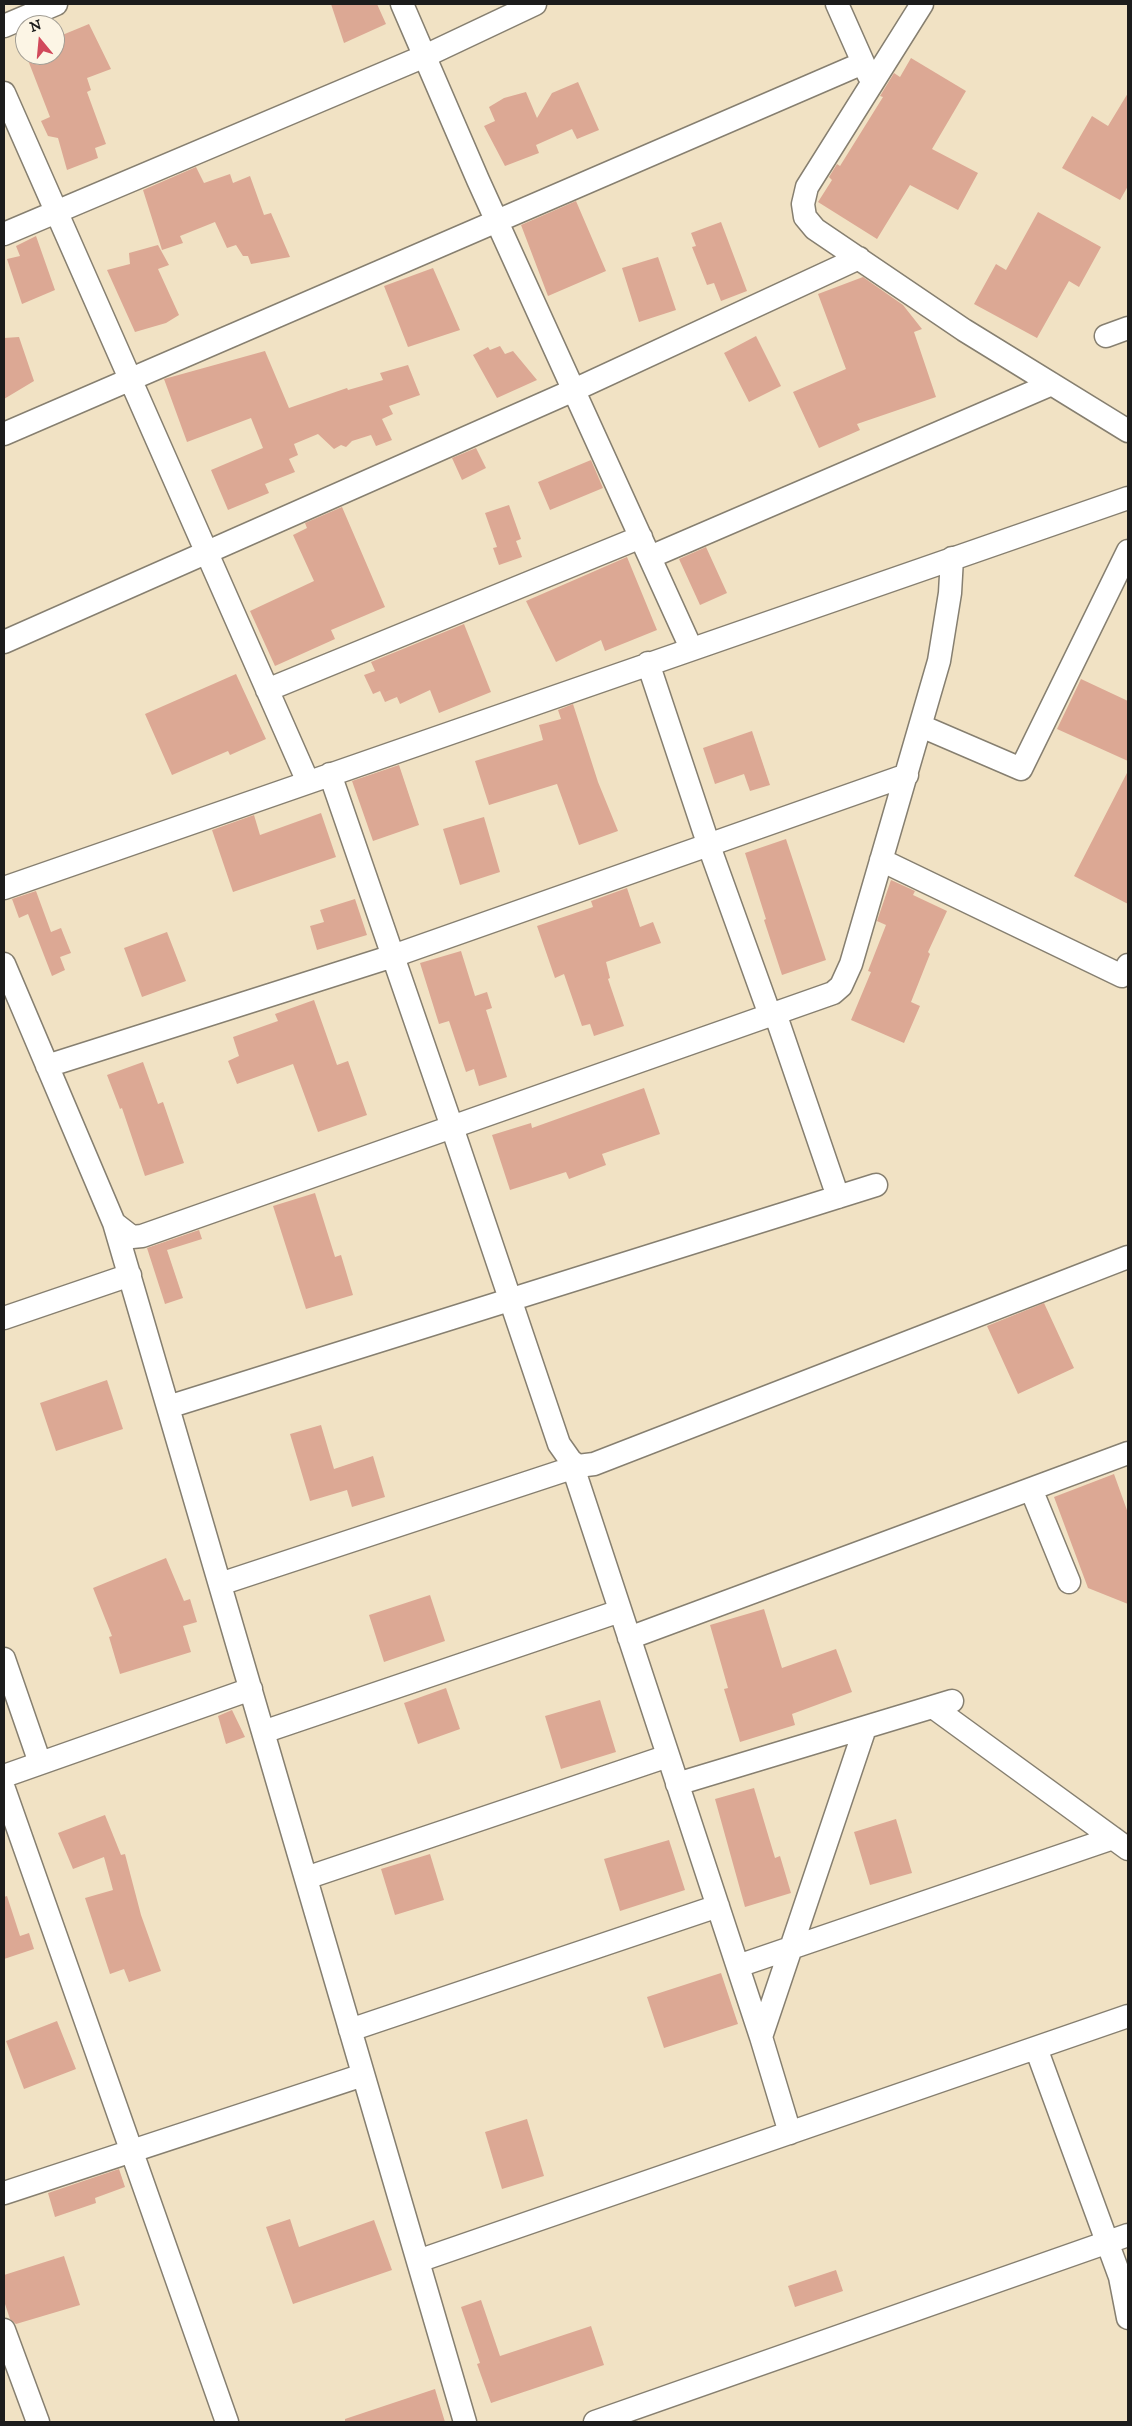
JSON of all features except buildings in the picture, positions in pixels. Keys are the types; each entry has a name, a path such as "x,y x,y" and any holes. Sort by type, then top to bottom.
{"street":[{"path":"4,26 56,4"},
{"path":"402,4 497,221 691,648"},
{"path":"4,234 424,56 535,4"},
{"path":"837,4 872,84"},
{"path":"922,4 806,187 803,204 805,217 815,228 964,330 1128,431"},
{"path":"4,434 863,63"},
{"path":"4,93 308,782"},
{"path":"4,642 574,390 859,258"},
{"path":"1106,336 1128,328"},
{"path":"267,690 645,547 1052,384"},
{"path":"4,888 691,648 1128,498"},
{"path":"920,726 1021,770 1128,551"},
{"path":"114,1223 132,1237 142,1236 833,993 841,986 851,964 939,661 950,593 952,558"},
{"path":"648,663 709,846 838,1197"},
{"path":"330,774 452,1127 558,1444 574,1465 620,1611 761,2037 790,2133"},
{"path":"47,1066 393,956 907,775"},
{"path":"882,860 1122,976 1128,965"},
{"path":"4,964 114,1223 465,2422"},
{"path":"168,1407 876,1185"},
{"path":"220,1584 574,1465 594,1464 1128,1257"},
{"path":"4,1318 130,1275"},
{"path":"629,1638 1128,1453"},
{"path":"1031,1489 1070,1582"},
{"path":"263,1732 620,1611"},
{"path":"4,1659 40,1763"},
{"path":"4,1776 251,1689"},
{"path":"677,1784 942,1704 1121,1844"},
{"path":"761,2037 865,1728"},
{"path":"306,1878 668,1756"},
{"path":"4,1789 227,2422"},
{"path":"738,1966 1121,1844"},
{"path":"350,2030 718,1906"},
{"path":"418,2261 1128,2016"},
{"path":"1036,2048 1124,2288 1128,2318"},
{"path":"4,2193 363,2075"},
{"path":"595,2422 1128,2236"},
{"path":"4,2330 38,2422"}]}
